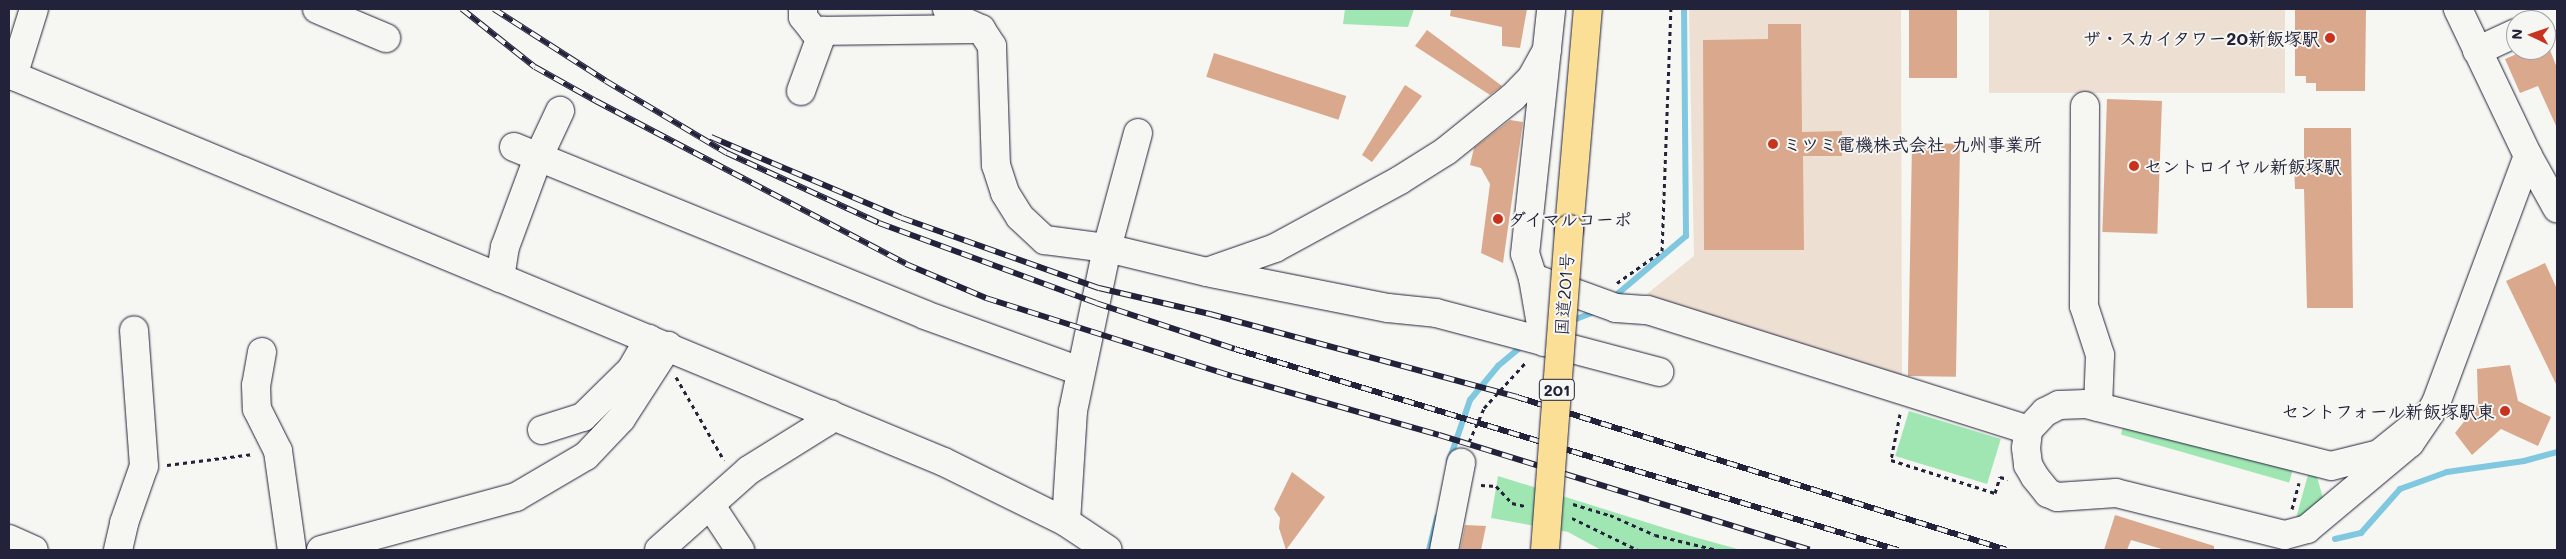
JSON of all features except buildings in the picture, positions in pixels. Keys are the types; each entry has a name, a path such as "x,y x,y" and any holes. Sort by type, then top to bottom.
{"highway":[{"name":"国道201号","path":"1545,550 1569,229 1588,9"}],"street":[{"path":"34,9 26,42 11,75 500,278 659,349 831,414 944,462 1066,522 1108,550"},
{"path":"317,9 386,38"},
{"path":"803,9 803,17 814,31 981,29"},
{"path":"947,9 954,17 981,29 992,46 996,165 1005,193 1020,217 1045,240 1107,248 1207,272 1388,308 1436,313 1659,372"},
{"path":"1544,342 1533,278 1525,254 1551,9"},
{"path":"2458,9 2528,156 2557,208"},
{"path":"801,91 822,31"},
{"path":"2478,51 2506,38"},
{"path":"1207,272 1275,248 1400,180 1446,151 1513,97 1532,77 1546,50"},
{"path":"2085,106 2084,306 2100,355 2098,407"},
{"path":"500,278 526,153 560,111"},
{"path":"1066,522 1073,411 1080,371 1107,248 1138,133"},
{"path":"526,153 916,312 1080,371"},
{"path":"2329,510 2330,487 2310,472 2098,407 2070,403 2058,405 2045,412 2028,430 2028,465 2041,487 2057,497 2116,493 2285,534 2307,529 2410,443 2430,413 2528,156"},
{"path":"1533,278 1616,308 1648,310 2028,430"},
{"path":"118,550 124,523 144,466 134,330"},
{"path":"542,430 583,417 631,370 659,349"},
{"path":"321,550 516,497 586,456 621,419 659,349"},
{"path":"262,352 256,385 257,409 278,451 292,550"},
{"path":"2310,472 2359,461 2379,454 2430,413"},
{"path":"663,549 750,470 826,422 831,414"},
{"path":"1444,550 1461,463"},
{"path":"711,506 740,550"},
{"path":"9,538 34,550"}],"path":[{"path":"1594,300 1662,252 1671,9"},
{"path":"1461,463 1484,408 1537,350 1539,343 1544,342"},
{"path":"659,349 672,369 734,484"},
{"path":"144,466 278,451"},
{"path":"2290,515 2310,472"},
{"path":"1481,485 1496,486 1512,503 1528,506"},
{"path":"1564,502 1610,515 1655,535 1717,550"},
{"path":"1564,514 1638,550"}],"shaded area":[{"path":"1689,9 1901,9 1902,379 1650,301 1648,293 1694,256"},
{"path":"1989,9 2285,9 2285,93 1989,93"}],"green space":[{"path":"1345,9 1414,9 1408,27 1343,24"},
{"path":"1909,411 2001,439 1987,484 1895,456"},
{"path":"2125,420 2293,468 2289,483 2121,434"},
{"path":"2309,471 2317,477 2323,498 2295,522"},
{"path":"1498,476 1741,550 1601,550 1568,532 1491,518"}],"waterway":[{"path":"1615,296 1686,236 1684,9"},
{"path":"1568,322 1592,313"},
{"path":"1449,461 1470,400 1498,366 1524,344"},
{"path":"2335,539 2361,533 2400,489 2447,472 2524,461 2557,452"},
{"path":"1429,550 1437,517"}],"railway":[{"path":"462,9 535,67 596,101 906,264 986,298 1232,376 1439,435 1810,550"},
{"path":"494,9 606,81 727,153 879,223 1096,303 1235,349 1898,550"},
{"path":"711,137 902,218 1099,288 1210,314 1517,397 2007,550"}],"place":[{"name":"ザ・スカイタワー20新飯塚駅","path":"2330,38"},
{"name":"ミツミ電機株式会社 九州事業所","path":"1773,144"},
{"name":"セントロイヤル新飯塚駅","path":"2134,166"},
{"name":"ダイマルコーポ","path":"1498,219"},
{"name":"セントフォール新飯塚駅東","path":"2505,411"}]}
